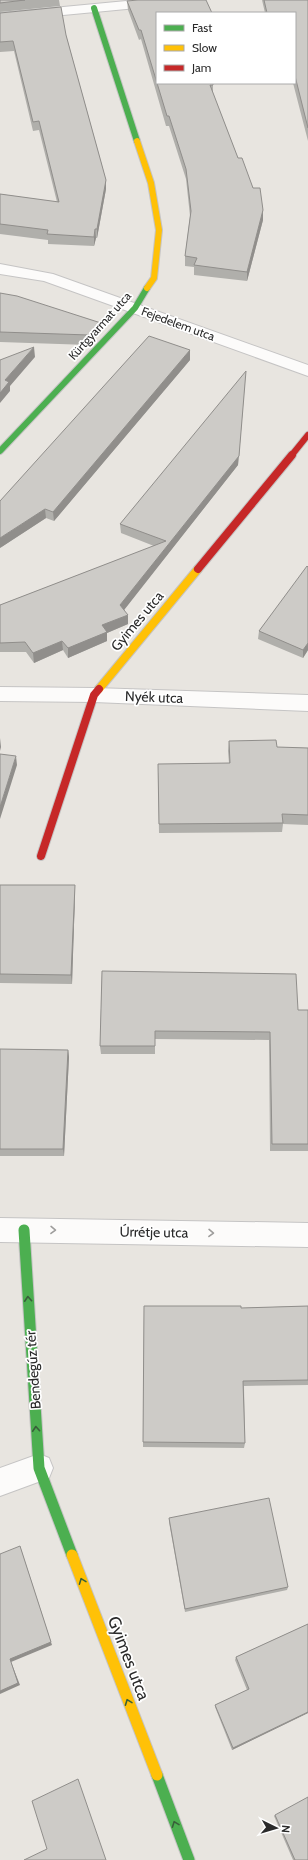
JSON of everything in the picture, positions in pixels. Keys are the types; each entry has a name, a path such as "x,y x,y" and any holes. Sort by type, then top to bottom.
{"street":[{"path":"0,17 179,0"},
{"name":"Kürtgyarmat utca","path":"0,451 135,308 154,278 159,230 151,183 94,8"},
{"name":"Fejedelem utca","path":"0,269 47,277 308,371"},
{"name":"Gyimes utca","path":"41,856 94,695 308,435"},
{"name":"Nyék utca","path":"0,694 94,695 308,703"},
{"name":"Úrrétje utca","path":"0,1230 308,1235"},
{"name":"Bendegúz tér","path":"24,1230 39,1468"},
{"path":"0,1482 39,1468"},
{"name":"Gyimes utca","path":"39,1468 189,1860"}],"building":[{"path":"0,0 25,0 0,3"},
{"path":"206,0 212,12 156,12 156,80 141,30 139,30 127,1"},
{"path":"264,0 308,0 308,128 296,80 296,12 267,12"},
{"path":"61,7 66,35 106,180 97,229 95,229 94,237 47,234 48,230 0,224 0,194 59,202 39,121 33,122 13,41 0,42 0,13"},
{"path":"157,84 213,84 210,85 238,158 242,158 253,188 260,188 263,210 247,272 194,265 197,258 185,256 191,211 186,169 169,116 167,116"},
{"path":"0,293 17,296 101,323 89,335 0,332"},
{"path":"149,336 190,350 53,512 45,509 0,538 0,501"},
{"path":"34,347 5,380 9,382 0,393 0,360"},
{"path":"246,371 239,456 120,605 128,615 102,625 107,632 68,648 62,641 33,653 25,642 0,643 0,605 166,541 120,524"},
{"path":"307,566 308,643 303,650 259,631"},
{"path":"276,740 277,747 308,748 308,815 282,814 283,823 159,824 158,764 230,763 229,741"},
{"path":"0,754 16,756 0,807"},
{"path":"0,885 75,885 71,975 0,974"},
{"path":"102,971 296,974 298,1010 308,1010 308,1144 272,1144 270,1032 155,1031 155,1046 100,1046"},
{"path":"0,1049 68,1050 63,1149 0,1149"},
{"path":"144,1306 241,1306 241,1308 308,1306 308,1380 243,1381 245,1443 143,1442"},
{"path":"269,1498 288,1587 185,1609 169,1518"},
{"path":"20,1546 51,1642 10,1659 18,1683 0,1691 0,1554"},
{"path":"308,1624 308,1712 233,1748 215,1705 249,1689 236,1657"},
{"path":"78,1779 106,1860 24,1860 47,1849 32,1801"},
{"path":"308,1797 308,1860 295,1860 275,1815"}],"traffic: fast":[{"path":"94,8 137,141"},
{"path":"0,451 135,308 147,288"},
{"path":"24,1230 39,1468 72,1555"},
{"path":"157,1775 189,1860"}],"traffic: slow":[{"path":"137,141 151,183 159,230 154,278 147,288"},
{"path":"99,689 198,569"},
{"path":"72,1555 157,1775"}],"traffic: jam":[{"path":"198,569 308,435"},
{"path":"41,856 94,695 99,689"}]}
